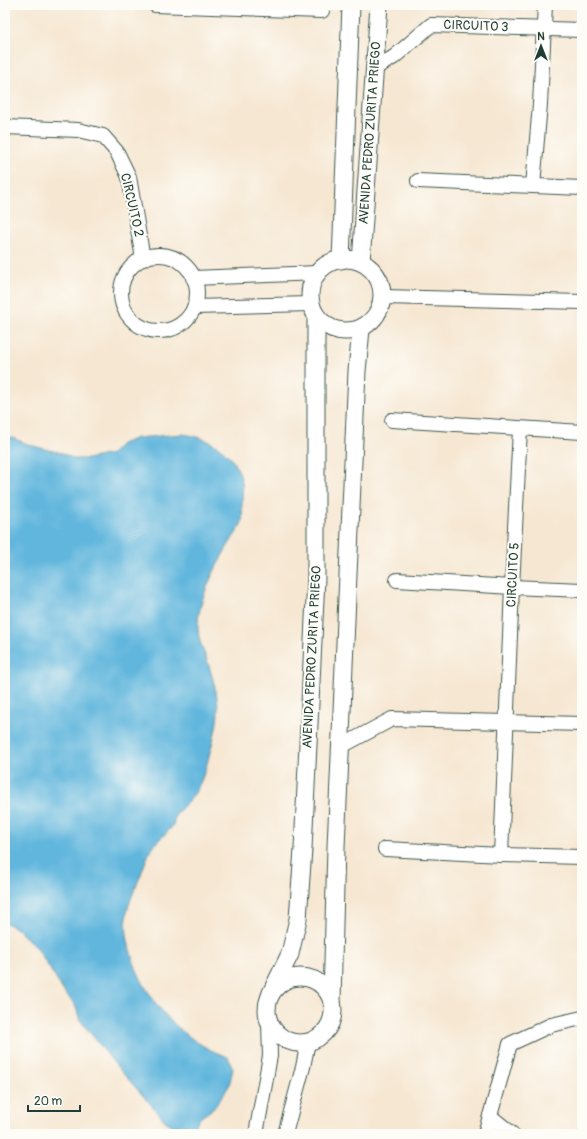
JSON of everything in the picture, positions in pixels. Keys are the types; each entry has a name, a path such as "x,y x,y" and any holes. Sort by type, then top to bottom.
{"street":[{"path":"155,5 322,11"},
{"name":"AVENIDA PEDRO ZURITA PRIEGO","path":"341,260 351,5"},
{"name":"AVENIDA PEDRO ZURITA PRIEGO","path":"361,262 378,5"},
{"path":"533,186 540,104 545,5"},
{"name":"CIRCUITO 3","path":"375,68 394,57 431,25 582,30"},
{"name":"CIRCUITO 2","path":"5,127 78,130 103,136 117,152 129,177 143,259"},
{"path":"418,181 582,188"},
{"path":"157,255 170,257 183,263 194,278 197,287 196,301 191,314 181,324 169,330 155,331 141,327 130,318 123,306 121,292 124,279 132,267 143,259 157,255"},
{"path":"194,278 318,273 324,266 341,260 352,260 361,262 368,266 379,280 383,298 377,315 371,323 360,329 347,332 334,330 325,325 314,310 194,307"},
{"name":"AVENIDA PEDRO ZURITA PRIEGO","path":"256,1134 270,1056 269,1022 266,1009 271,993 290,954 298,919 303,848 316,578 314,310 310,290 318,273"},
{"path":"383,298 582,302"},
{"path":"269,1022 280,1037 301,1043 315,1039 323,1033 330,1025 332,1015 340,747 360,329"},
{"path":"392,420 582,432"},
{"name":"CIRCUITO 5","path":"501,856 520,429"},
{"path":"397,580 512,588 582,590"},
{"path":"340,747 392,719 582,724"},
{"path":"385,849 501,856 582,857"},
{"path":"271,993 282,982 298,977 309,978 319,983 327,991 332,1001"},
{"path":"484,1134 510,1044 550,1025 582,1018"},
{"path":"285,1134 303,1067 308,1042"},
{"path":"490,1116 512,1134"}],"water":[{"path":"182,434 202,439 220,448 234,463 242,482 242,522 220,560 210,581 199,613 198,629 201,645 214,682 218,704 216,729 208,760 196,792 176,814 174,824 156,843 146,859 127,912 126,922 131,954 135,965 139,975 156,1004 173,1023 193,1040 228,1057 233,1069 229,1086 214,1108 201,1117 193,1128 185,1134 177,1130 163,1119 119,1069 80,1020 75,1005 64,992 37,948 18,930 5,922 5,435 33,446 62,453 75,459 87,459 111,454 121,444 137,438"}]}
